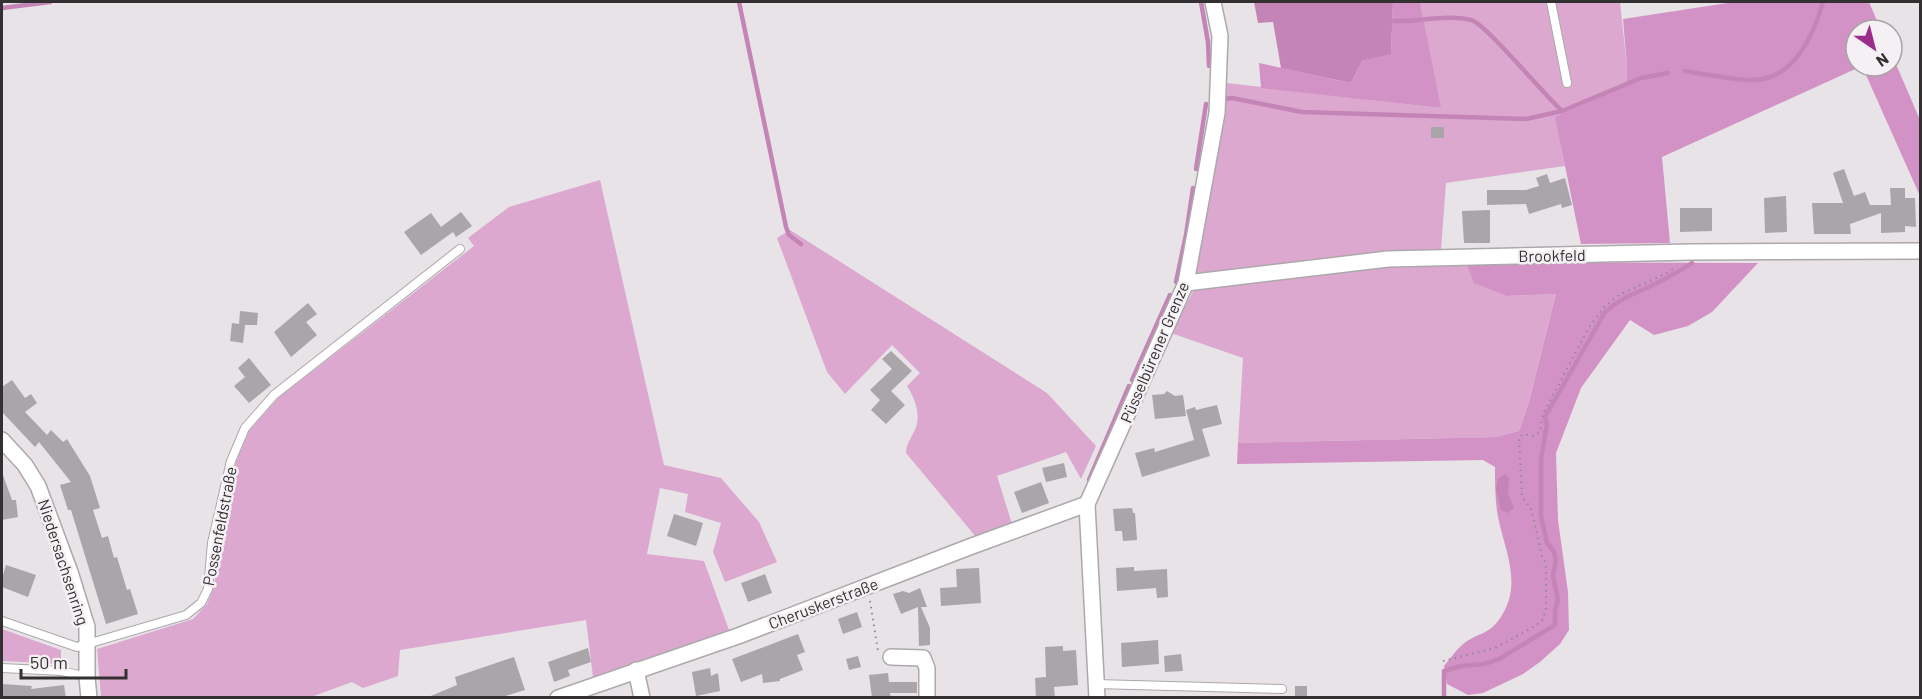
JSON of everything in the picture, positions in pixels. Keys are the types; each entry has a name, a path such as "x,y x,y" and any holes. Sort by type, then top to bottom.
{"street":[{"name":"Püsselbürener Grenze","path":"1096,691 1087,504 1186,283 1217,113 1220,36 1213,2"},
{"name":"Brookfeld","path":"1186,283 1388,259 1691,252 1920,251"},
{"name":"Niedersachsenring","path":"2,440 25,465 38,486 70,572 87,627 89,698"},
{"name":"Cheruskerstraße","path":"558,698 738,636 1087,504"},
{"path":"891,657 923,658 927,668 927,698"},
{"path":"636,670 642,698"}],"lane":[{"path":"1551,2 1567,83"},
{"name":"Possenfeldstraße","path":"87,645 186,615 201,603 208,589 212,543 231,461 245,428 274,395 460,249"},
{"path":"2,621 77,646 87,645"},
{"path":"2,668 62,671 87,677"},
{"path":"1096,691 1282,689"}],"path":[{"path":"1443,661 1495,648 1542,621 1546,610 1546,564 1531,508 1522,497 1519,438 1523,434 1533,436 1540,432 1543,414 1588,329 1604,308 1619,295 1667,273 1679,265 1691,252"},
{"path":"868,586 878,656 891,657"}],"shaded area":[{"path":"1254,2 1393,2 1391,54 1362,61 1351,83 1281,68 1273,22 1258,23"},
{"path":"1393,2 1420,2 1441,108 1261,88 1259,63 1351,83 1362,61 1391,53"},
{"path":"1420,2 1620,2 1627,67 1626,85 1556,117 1565,166 1446,183 1441,250 1385,251 1193,276 1224,111 1227,83 1440,108"},
{"path":"1734,2 1869,2 1876,18 1844,18 1844,74 1662,157 1670,243 1581,244 1555,117 1626,85 1627,67 1623,19"},
{"path":"1867,78 1902,78 1920,120 1920,196"},
{"path":"600,180 664,465 721,478 759,522 777,562 725,582 713,552 721,523 685,512 688,494 660,488 647,554 704,561 729,630 593,677 586,620 400,650 398,676 363,688 352,682 311,697 101,697 97,649 193,619 207,604 214,587 219,541 236,462 249,431 278,398 474,246 468,238 509,207"},
{"path":"790,230 1047,393 1096,446 1081,479 1066,452 997,476 1012,524 976,537 906,453 918,416 907,386 920,373 892,345 845,394 827,372 777,238"},
{"path":"1466,262 1507,296 1556,294 1529,402 1519,431 1496,437 1238,443 1243,358 1171,333 1195,288 1388,264"},
{"path":"1466,262 1758,263 1712,312 1688,326 1654,335 1630,320 1581,388 1556,453 1558,520 1568,592 1569,630 1560,644 1523,674 1483,693 1468,695 1447,684 1444,666 1462,645 1493,627 1508,603 1511,591 1508,555 1497,511 1495,467 1483,460 1237,464 1238,443 1496,437 1519,431 1529,402 1556,294 1507,296 1474,283"},
{"path":"1505,474 1509,478 1508,493 1514,508 1508,513 1501,510 1496,490 1498,479"},
{"path":"2,629 61,650 61,664 2,661"}],"building":[{"path":"1431,127 1444,127 1444,138 1431,138"},
{"path":"1844,169 1854,196 1865,192 1870,205 1891,205 1890,188 1905,188 1905,198 1915,198 1916,227 1905,226 1905,232 1881,233 1881,213 1850,224 1851,234 1814,234 1812,203 1843,203 1833,173"},
{"path":"1547,174 1550,183 1565,178 1572,205 1562,208 1561,204 1529,214 1526,204 1487,205 1487,190 1526,190 1539,186 1536,178"},
{"path":"1786,196 1787,232 1765,233 1764,198"},
{"path":"1680,208 1712,208 1712,231 1680,232"},
{"path":"1490,210 1490,243 1464,243 1462,211"},
{"path":"461,212 472,226 456,237 453,232 421,255 404,232 431,213 441,227"},
{"path":"308,303 317,314 306,322 317,335 291,357 274,332"},
{"path":"240,311 258,313 257,325 245,325 243,343 230,341 232,323 239,324"},
{"path":"891,351 912,371 891,391 905,405 886,424 871,410 880,400 870,390 892,369 882,359"},
{"path":"249,358 271,385 249,403 234,386 245,377 238,368"},
{"path":"12,380 25,398 31,394 37,403 25,412 47,435 51,430 63,442 67,439 90,476 100,508 93,510 102,538 108,536 114,558 117,557 127,590 130,589 138,614 106,624 71,510 68,510 60,485 71,482 39,442 35,447 2,412 2,387"},
{"path":"1167,391 1175,396 1183,395 1186,416 1155,419 1152,395 1164,394"},
{"path":"1217,405 1222,424 1202,429 1210,456 1142,477 1135,453 1154,448 1155,452 1194,440 1186,410"},
{"path":"1064,463 1067,477 1046,482 1042,468"},
{"path":"3,475 12,500 16,500 18,517 2,520"},
{"path":"1041,482 1049,503 1022,513 1014,492"},
{"path":"1132,508 1135,513 1137,540 1123,541 1122,531 1115,531 1113,509"},
{"path":"674,514 703,523 696,546 667,536"},
{"path":"6,565 36,575 28,597 2,587"},
{"path":"1134,567 1134,571 1167,569 1168,597 1157,598 1156,588 1117,591 1116,568"},
{"path":"979,568 981,603 941,606 940,588 957,587 956,569"},
{"path":"765,574 772,593 748,602 741,583"},
{"path":"920,588 927,607 921,607 930,628 930,645 919,646 918,607 901,614 893,594 903,591 909,593"},
{"path":"857,612 862,627 843,634 838,619"},
{"path":"798,634 805,652 797,655 803,670 780,679 780,681 763,683 762,674 741,682 732,659"},
{"path":"1158,640 1159,664 1122,667 1121,643"},
{"path":"1063,646 1063,651 1076,650 1078,685 1054,687 1055,698 1036,698 1035,678 1046,677 1045,647"},
{"path":"588,648 591,662 568,670 570,676 554,682 548,662"},
{"path":"1181,654 1183,671 1165,672 1164,656"},
{"path":"858,656 861,667 849,670 846,659"},
{"path":"514,657 525,690 499,698 426,698 457,685 455,677"},
{"path":"710,668 711,676 718,673 720,691 696,696 692,672"},
{"path":"888,673 889,682 917,682 917,693 890,693 891,698 872,698 869,675"},
{"path":"2,684 32,686 31,689 64,685 66,698 2,698"},
{"path":"1295,686 1307,686 1307,698 1295,697"}],"waterway":[{"path":"2,8 50,2"},
{"path":"739,2 786,227 789,235 801,244"},
{"path":"1201,2 1208,42 1209,66"},
{"path":"1685,71 1747,80 1769,77 1792,63 1801,52 1814,27 1823,2"},
{"path":"1393,21 1442,18 1471,20 1488,33 1562,111"},
{"path":"1225,99 1232,98 1302,112 1526,119 1562,111 1641,78 1668,73"},
{"path":"1196,169 1206,104"},
{"path":"1176,282 1193,188"},
{"path":"1444,698 1444,671 1499,659 1555,625 1558,600 1553,576 1556,560 1554,552 1547,543 1541,516 1541,459 1547,424 1545,417 1605,312 1626,298 1692,263"},
{"path":"1132,380 1170,295"},
{"path":"1089,480 1129,386"}]}
